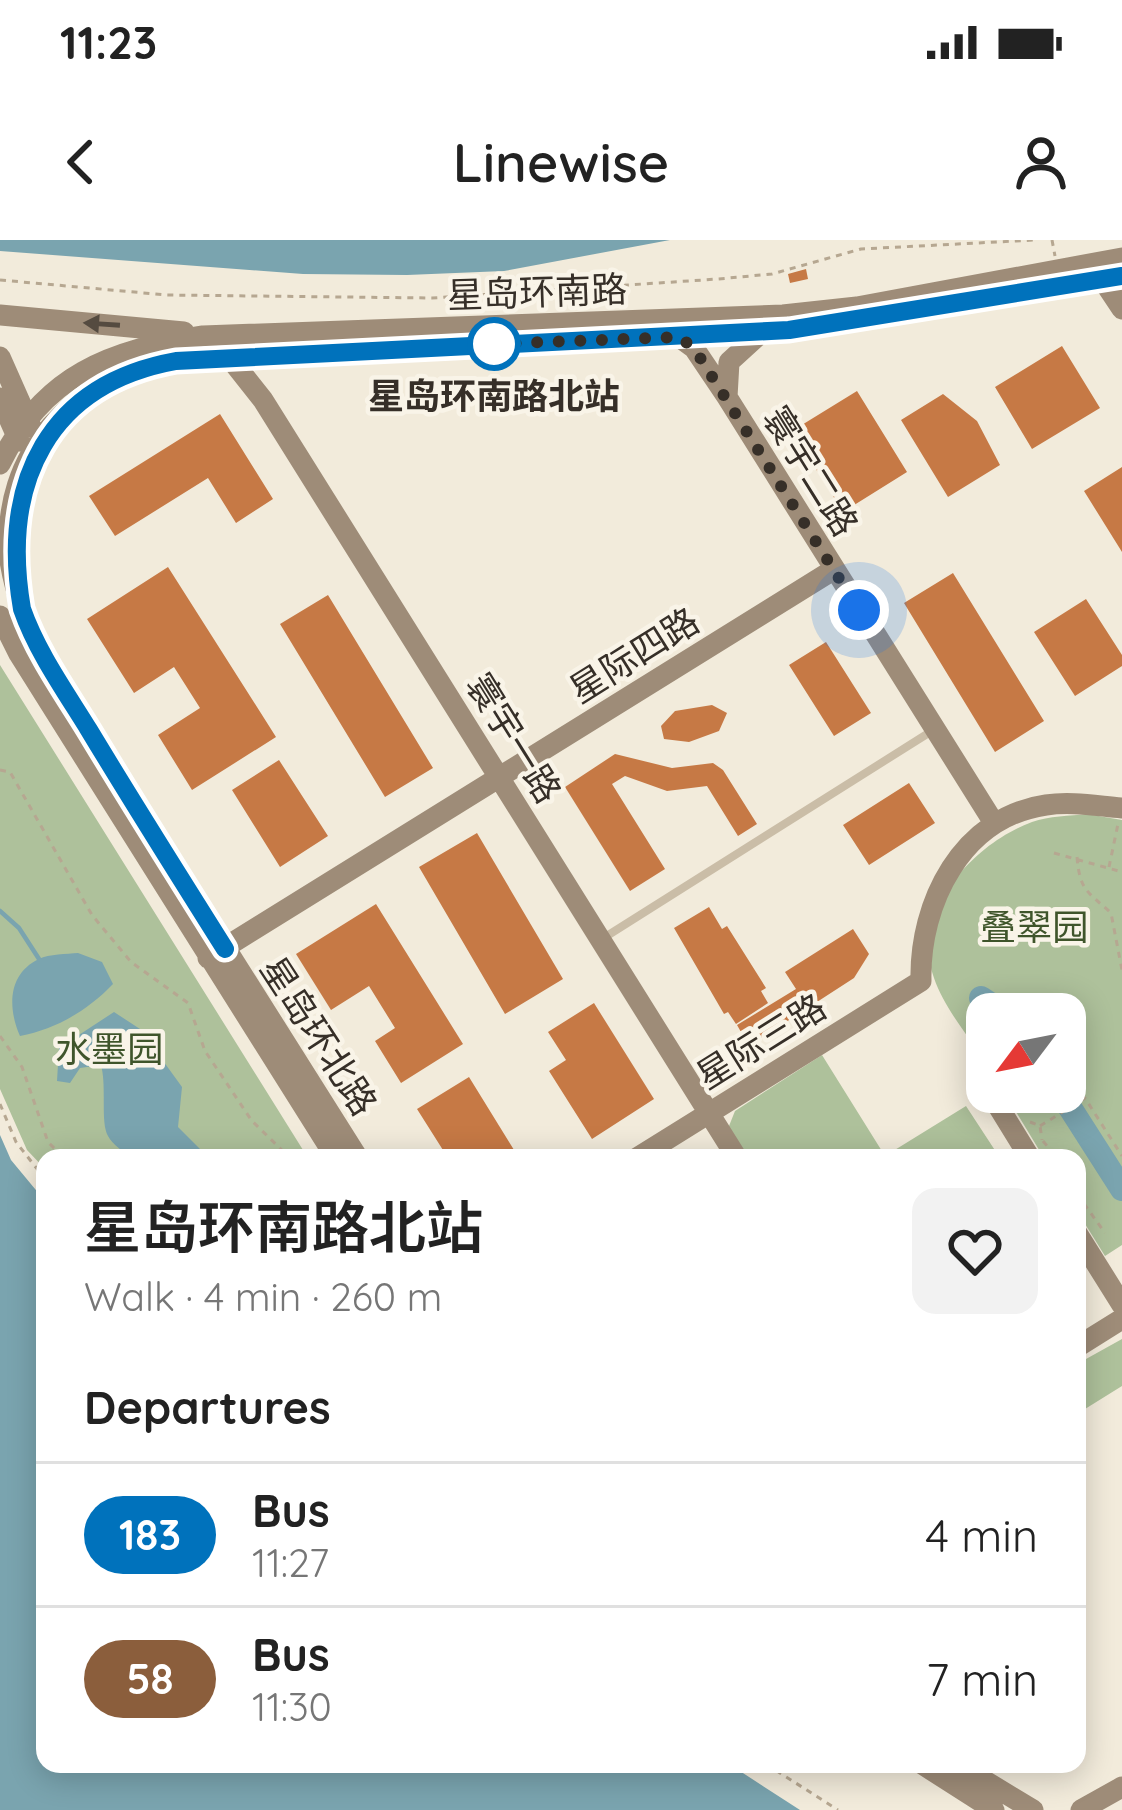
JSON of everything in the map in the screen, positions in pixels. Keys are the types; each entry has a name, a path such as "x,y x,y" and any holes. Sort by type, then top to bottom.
{"main road":[{"path":"1115,269 1122,309"},
{"name":"星岛环南路","path":"27,435 113,378 164,363 827,326 1115,269"},
{"name":"星岛环南路","path":"0,464 68,380 113,355 145,345 202,336 783,315 1115,269"},
{"path":"0,315 202,336"},
{"name":"寰宇二路","path":"727,397 729,362 762,332"},
{"name":"寰宇二路","path":"679,337 694,348 727,397 994,823"},
{"path":"263,400 266,374 286,354"},
{"path":"0,357 27,435 8,532 9,558 22,610 217,954"},
{"name":"寰宇一路","path":"229,357 263,400 732,1149"},
{"path":"0,398 27,435"},
{"name":"星际四路","path":"217,954 833,570"},
{"path":"0,616 19,655 217,954"},
{"path":"994,823 1045,805 1122,808"},
{"name":"星际三路","path":"651,1149 920,981 921,940 936,893 960,857 994,823"},
{"name":"星岛环北路","path":"217,954 331,1149"},
{"name":"星岛环北路","path":"217,954 352,1149"},
{"path":"1006,1113 1036,1149"},
{"path":"1086,1247 1122,1305"},
{"path":"1086,1341 1122,1319"},
{"path":"936,1773 994,1810"},
{"path":"972,1773 1033,1810"},
{"path":"1082,1810 1107,1799"}],"lane":[{"path":"601,940 934,729"}],"path":[{"path":"0,280 167,295 432,298 772,274 801,262 861,249 1035,240"},
{"path":"0,770 10,772 92,915 130,962 188,1004 205,1051 252,1121 281,1149"},
{"path":"1108,869 1122,808"},
{"path":"1054,853 1122,872"},
{"path":"1077,857 1079,881 1111,913 1122,970"},
{"path":"0,1036 22,1067 48,1142 55,1149"},
{"path":"1040,1126 1085,1098 1122,1156"},
{"path":"0,1104 16,1142 36,1168"},
{"path":"1086,1207 1105,1233"},
{"path":"780,1773 838,1810"}],"green space":[{"name":"水墨园","path":"0,665 302,1149 36,1149 36,1160 27,1150 0,1089"},
{"name":"叠翠园","path":"1087,814 1122,820 1122,1245 1105,1256 1086,1225 1086,1149 1039,1149 1017,1113 1086,1113 1086,993 966,993 966,1033 944,1000 929,953 931,929 952,883 989,846 1032,822"},
{"path":"822,1055 881,1149 738,1149 727,1131 735,1111"},
{"path":"966,1106 966,1113 971,1113 994,1149 896,1149"},
{"path":"1122,1339 1122,1386 1086,1408 1086,1359"}],"water":[{"path":"0,240 670,240 504,271 407,275 303,274 0,251"},
{"path":"78,953 102,962 113,984 70,1018 20,1036 12,1004 21,974 43,957"},
{"path":"114,1012 140,1029 182,1087 178,1127 200,1149 120,1149 106,1130 101,1065 80,1068 70,1083 57,1081 59,1048"},
{"path":"0,1135 11,1160 36,1190 36,1773 743,1773 800,1810 0,1810"}],"building":[{"path":"806,269 808,279 790,283 788,274"},
{"path":"1062,346 1100,408 1032,449 995,387"},
{"path":"857,391 907,472 843,512 792,431"},
{"path":"943,394 977,421 1000,465 948,497 901,420"},
{"path":"220,414 273,499 236,523 208,478 115,536 89,496"},
{"path":"1122,467 1122,552 1084,491"},
{"path":"168,567 276,737 192,790 158,735 200,708 174,667 134,693 87,619"},
{"path":"953,573 1044,721 995,752 904,603"},
{"path":"328,595 433,768 385,797 280,624"},
{"path":"1086,599 1122,655 1122,666 1075,696 1034,632"},
{"path":"826,642 871,713 834,736 789,665"},
{"path":"712,705 727,713 719,731 689,742 664,739 661,726 675,711"},
{"path":"615,754 672,768 713,763 723,770 757,824 738,836 707,786 667,791 625,776 612,784 665,869 630,891 565,787"},
{"path":"279,760 328,836 280,867 232,790"},
{"path":"909,783 935,823 869,865 843,825"},
{"path":"477,833 563,979 505,1014 419,867"},
{"path":"376,904 463,1044 401,1083 375,1041 395,1028 369,986 331,1010 296,954"},
{"path":"709,907 722,929 727,926 766,988 761,991 768,1003 736,1024 728,1012 724,1014 674,928"},
{"path":"853,929 869,954 854,978 749,1046 737,1025 796,989 785,972"},
{"path":"594,1003 654,1099 592,1139 549,1071 566,1060 548,1032"},
{"path":"469,1077 513,1149 442,1149 417,1109"}],"waterway":[{"path":"0,911 19,928 39,959"},
{"path":"1073,1113 1122,1189"}],"bus line":[{"name":"183","path":"225,949 51,668 22,610 9,558 12,503 36,439 70,405 113,378 176,361 789,330 1122,276"}],"place":[{"name":"星岛环南路北站","path":"494,344"}],"route":[{"path":"494,344 679,337 694,348 727,397 859,610"}]}
